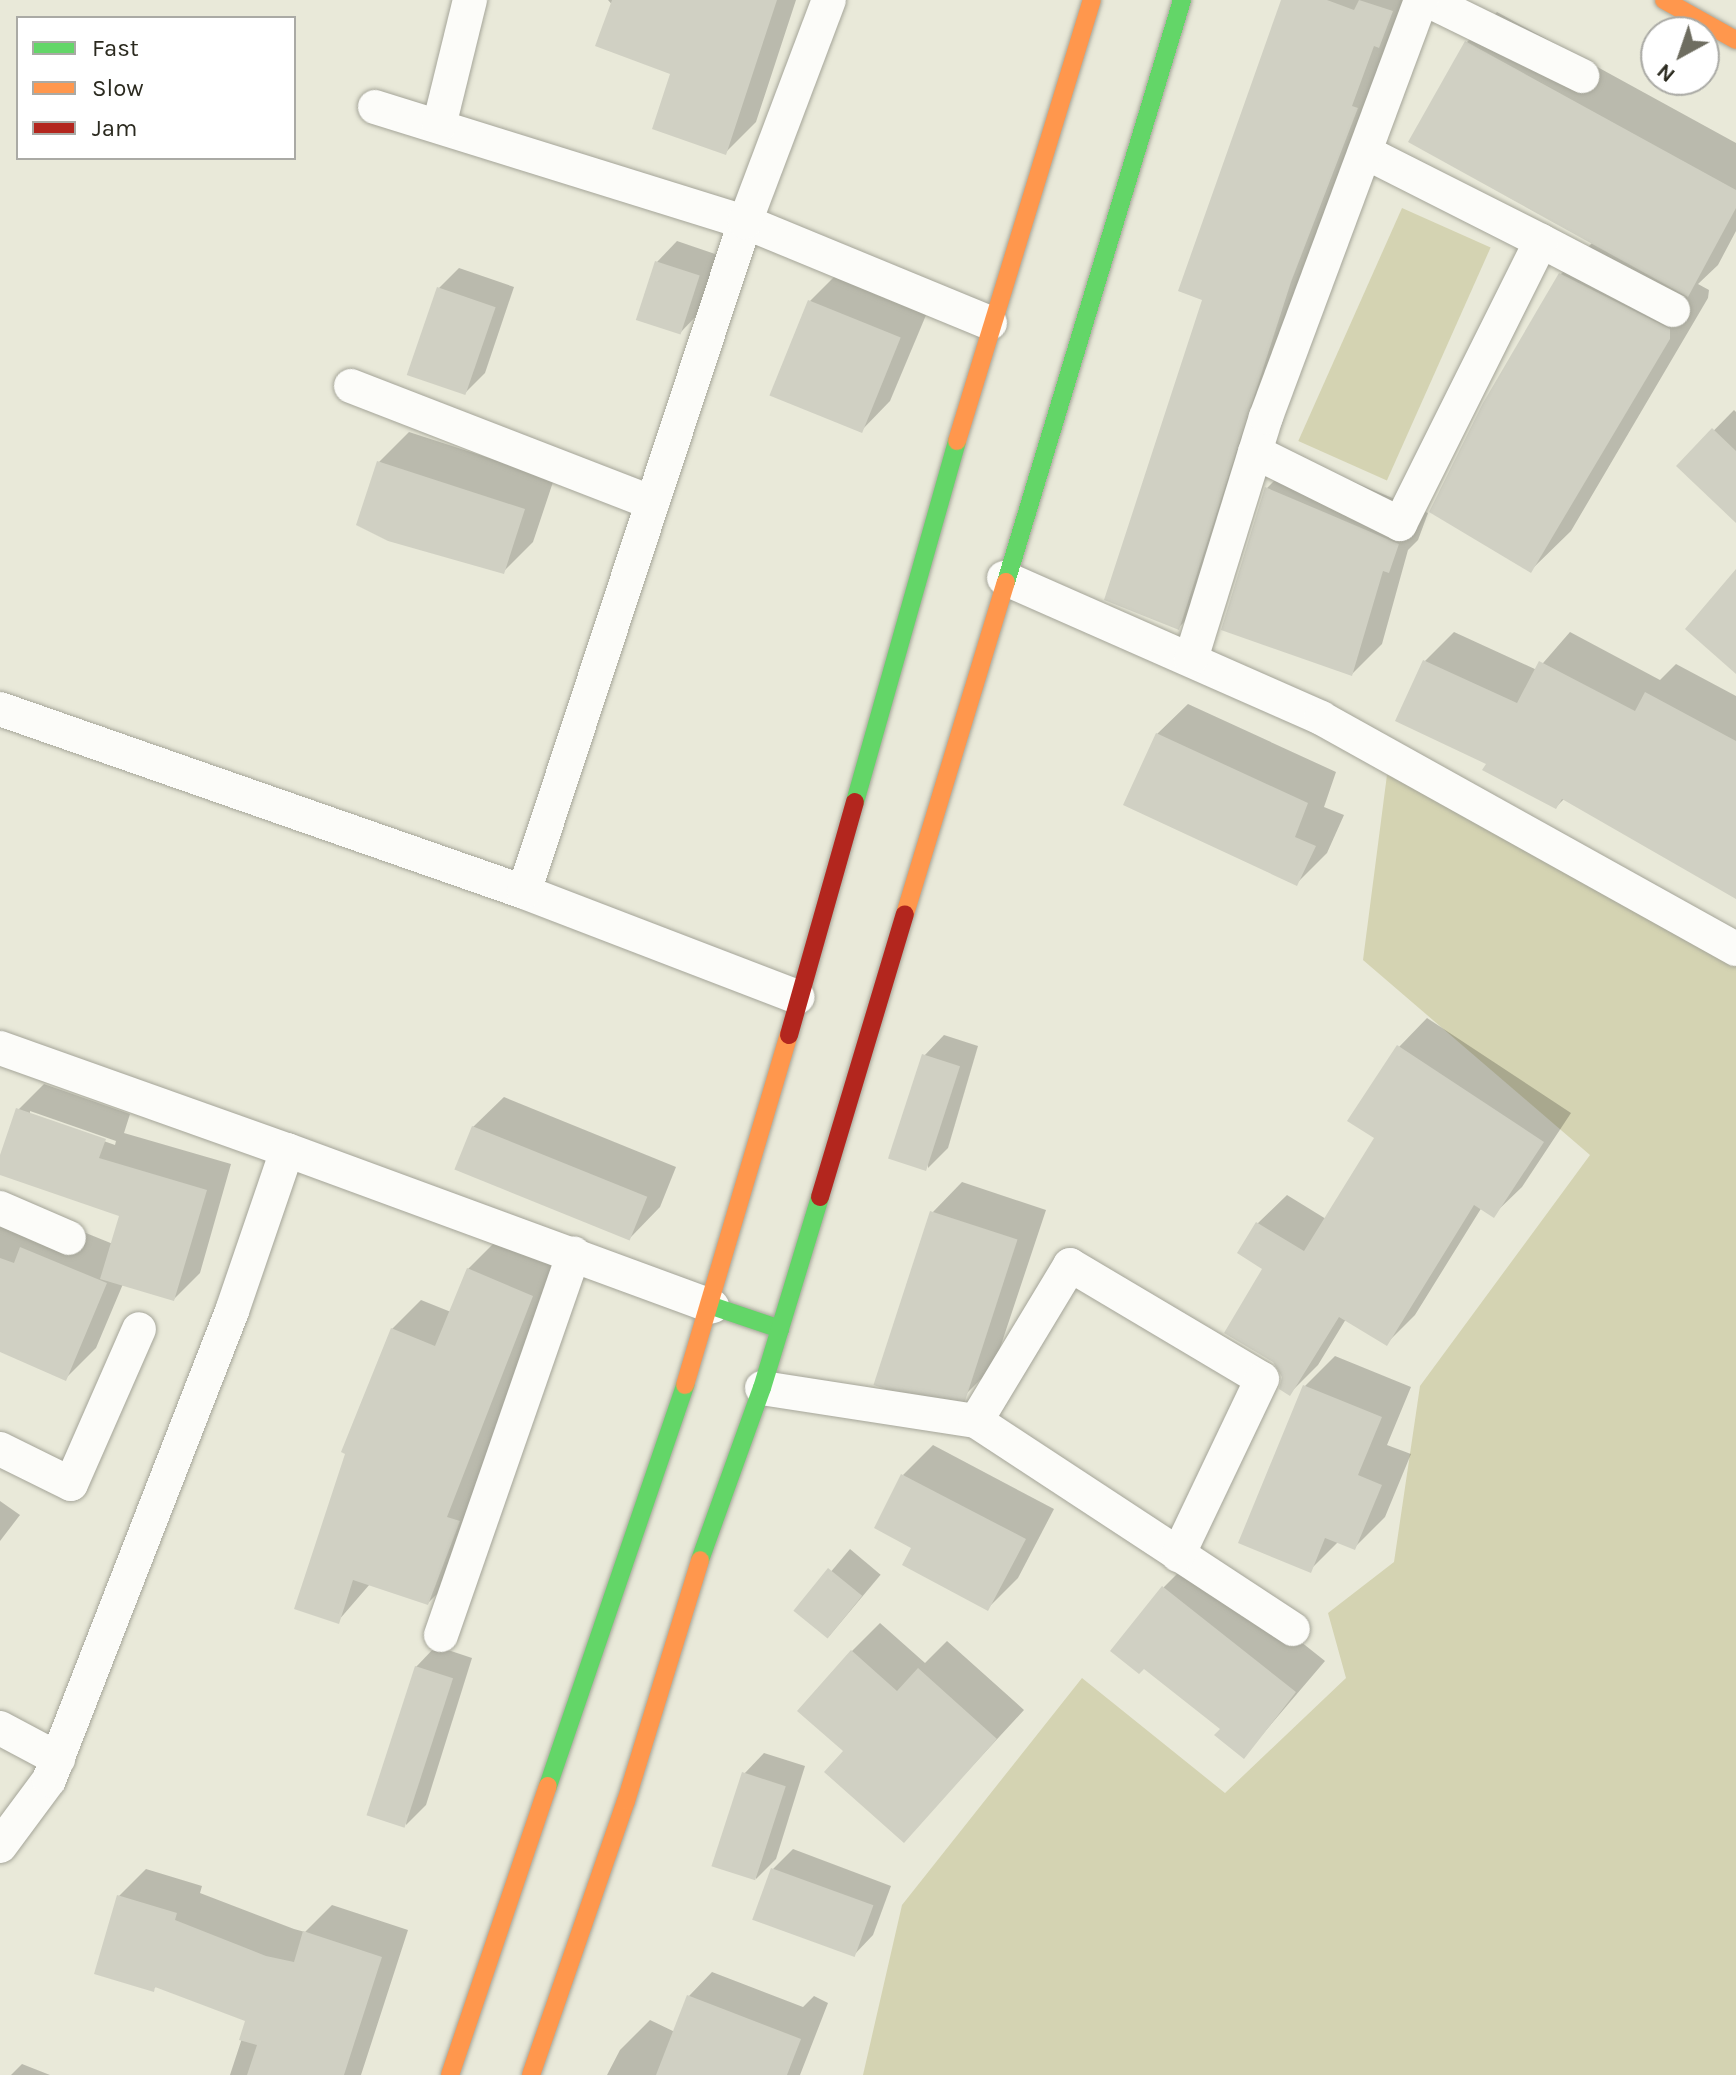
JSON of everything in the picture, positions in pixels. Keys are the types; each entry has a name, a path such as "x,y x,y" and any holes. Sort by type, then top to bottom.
{"main road":[{"path":"450,2075 712,1306 990,323 1092,0"},
{"path":"531,2075 626,1801 703,1549 762,1388 1004,578 1182,0"},
{"path":"1664,0 1736,40"},
{"path":"712,1306 780,1329"}],"street":[{"path":"439,126 470,0"},
{"path":"524,892 745,222 829,0"},
{"path":"1191,659 1255,452 1424,0 1582,76"},
{"path":"375,107 745,222 990,323"},
{"path":"1365,152 1673,310"},
{"path":"1255,452 1400,524 1541,241"},
{"path":"351,386 652,503"},
{"path":"1004,578 1321,718 1735,946"},
{"path":"0,709 524,892 798,997"},
{"path":"0,1048 712,1306"},
{"path":"0,1846 49,1780 58,1759 232,1311 287,1150"},
{"path":"0,1208 69,1238"},
{"path":"441,1635 574,1254"},
{"path":"976,1421 1070,1265 1262,1379 1178,1555"},
{"path":"0,1449 71,1484 139,1329"},
{"path":"762,1388 976,1421 1293,1629"},
{"path":"0,1728 58,1759"}],"green space":[{"path":"1402,208 1491,247 1387,480 1298,441"},
{"path":"1388,767 1736,954 1736,2075 863,2075 902,1905 1082,1678 1225,1793 1346,1678 1328,1613 1394,1562 1420,1386 1590,1155 1363,960"}],"building":[{"path":"612,0 777,0 726,155 652,129 670,74 595,46"},
{"path":"1281,0 1327,0 1354,10 1359,0 1393,11 1379,48 1374,46 1352,106 1358,108 1291,282 1179,630 1104,600 1202,300 1178,291"},
{"path":"1465,41 1736,190 1736,208 1688,297 1408,142"},
{"path":"655,261 700,276 681,334 636,320"},
{"path":"1559,273 1670,329 1670,339 1531,573 1429,512 1483,403"},
{"path":"437,287 496,307 465,395 407,375"},
{"path":"808,300 901,337 862,433 769,395"},
{"path":"1712,428 1736,451 1736,523 1676,466"},
{"path":"377,461 525,509 504,574 388,541 356,525"},
{"path":"1265,487 1399,544 1389,573 1383,571 1352,676 1221,630"},
{"path":"1736,569 1736,674 1685,629"},
{"path":"1423,660 1517,703 1539,661 1635,711 1645,692 1736,741 1736,899 1562,799 1556,809 1482,770 1486,764 1395,721"},
{"path":"1156,733 1308,803 1295,837 1316,846 1297,886 1123,805"},
{"path":"1397,1045 1544,1142 1494,1218 1474,1205 1387,1346 1339,1317 1290,1396 1279,1389 1282,1377 1273,1362 1224,1333 1262,1269 1237,1253 1256,1222 1304,1251 1374,1138 1347,1121"},
{"path":"922,1054 960,1066 926,1171 888,1159"},
{"path":"16,1108 106,1139 99,1158 207,1190 174,1301 100,1279 119,1216 0,1175 0,1155"},
{"path":"472,1126 647,1197 630,1240 454,1170"},
{"path":"930,1211 1017,1239 961,1413 873,1385"},
{"path":"20,1247 107,1283 66,1381 0,1352 0,1258 14,1263"},
{"path":"467,1268 533,1296 447,1517 460,1521 428,1605 353,1580 339,1624 294,1609 345,1454 341,1452 391,1328 435,1346"},
{"path":"1303,1385 1382,1417 1358,1475 1382,1485 1355,1550 1325,1538 1311,1573 1238,1543"},
{"path":"901,1474 1026,1539 988,1611 902,1565 911,1548 874,1528"},
{"path":"828,1568 862,1596 828,1638 793,1611"},
{"path":"1162,1586 1296,1692 1244,1759 1214,1735 1220,1729 1144,1669 1139,1674 1110,1651"},
{"path":"851,1650 897,1691 918,1668 997,1739 904,1843 824,1772 843,1751 797,1711"},
{"path":"415,1666 453,1678 405,1828 366,1815"},
{"path":"742,1772 786,1786 755,1880 711,1866"},
{"path":"771,1868 873,1905 855,1957 752,1920"},
{"path":"117,1895 177,1913 175,1920 266,1956 294,1962 303,1931 382,1957 344,2075 247,2075 257,2045 239,2040 245,2021 155,1987 154,1992 94,1974"},
{"path":"687,1995 801,2039 787,2075 656,2075"}],"traffic: fast":[{"path":"1006,582 1182,0"},
{"path":"855,802 957,441"},
{"path":"700,1560 762,1388 820,1197"},
{"path":"712,1306 780,1329"},
{"path":"548,1786 685,1385"}],"traffic: slow":[{"path":"957,441 1092,0"},
{"path":"1664,0 1736,40"},
{"path":"905,914 1006,582"},
{"path":"685,1385 789,1035"},
{"path":"531,2075 626,1801 700,1560"},
{"path":"450,2075 548,1786"}],"traffic: jam":[{"path":"789,1035 855,802"},
{"path":"820,1197 905,914"}]}
